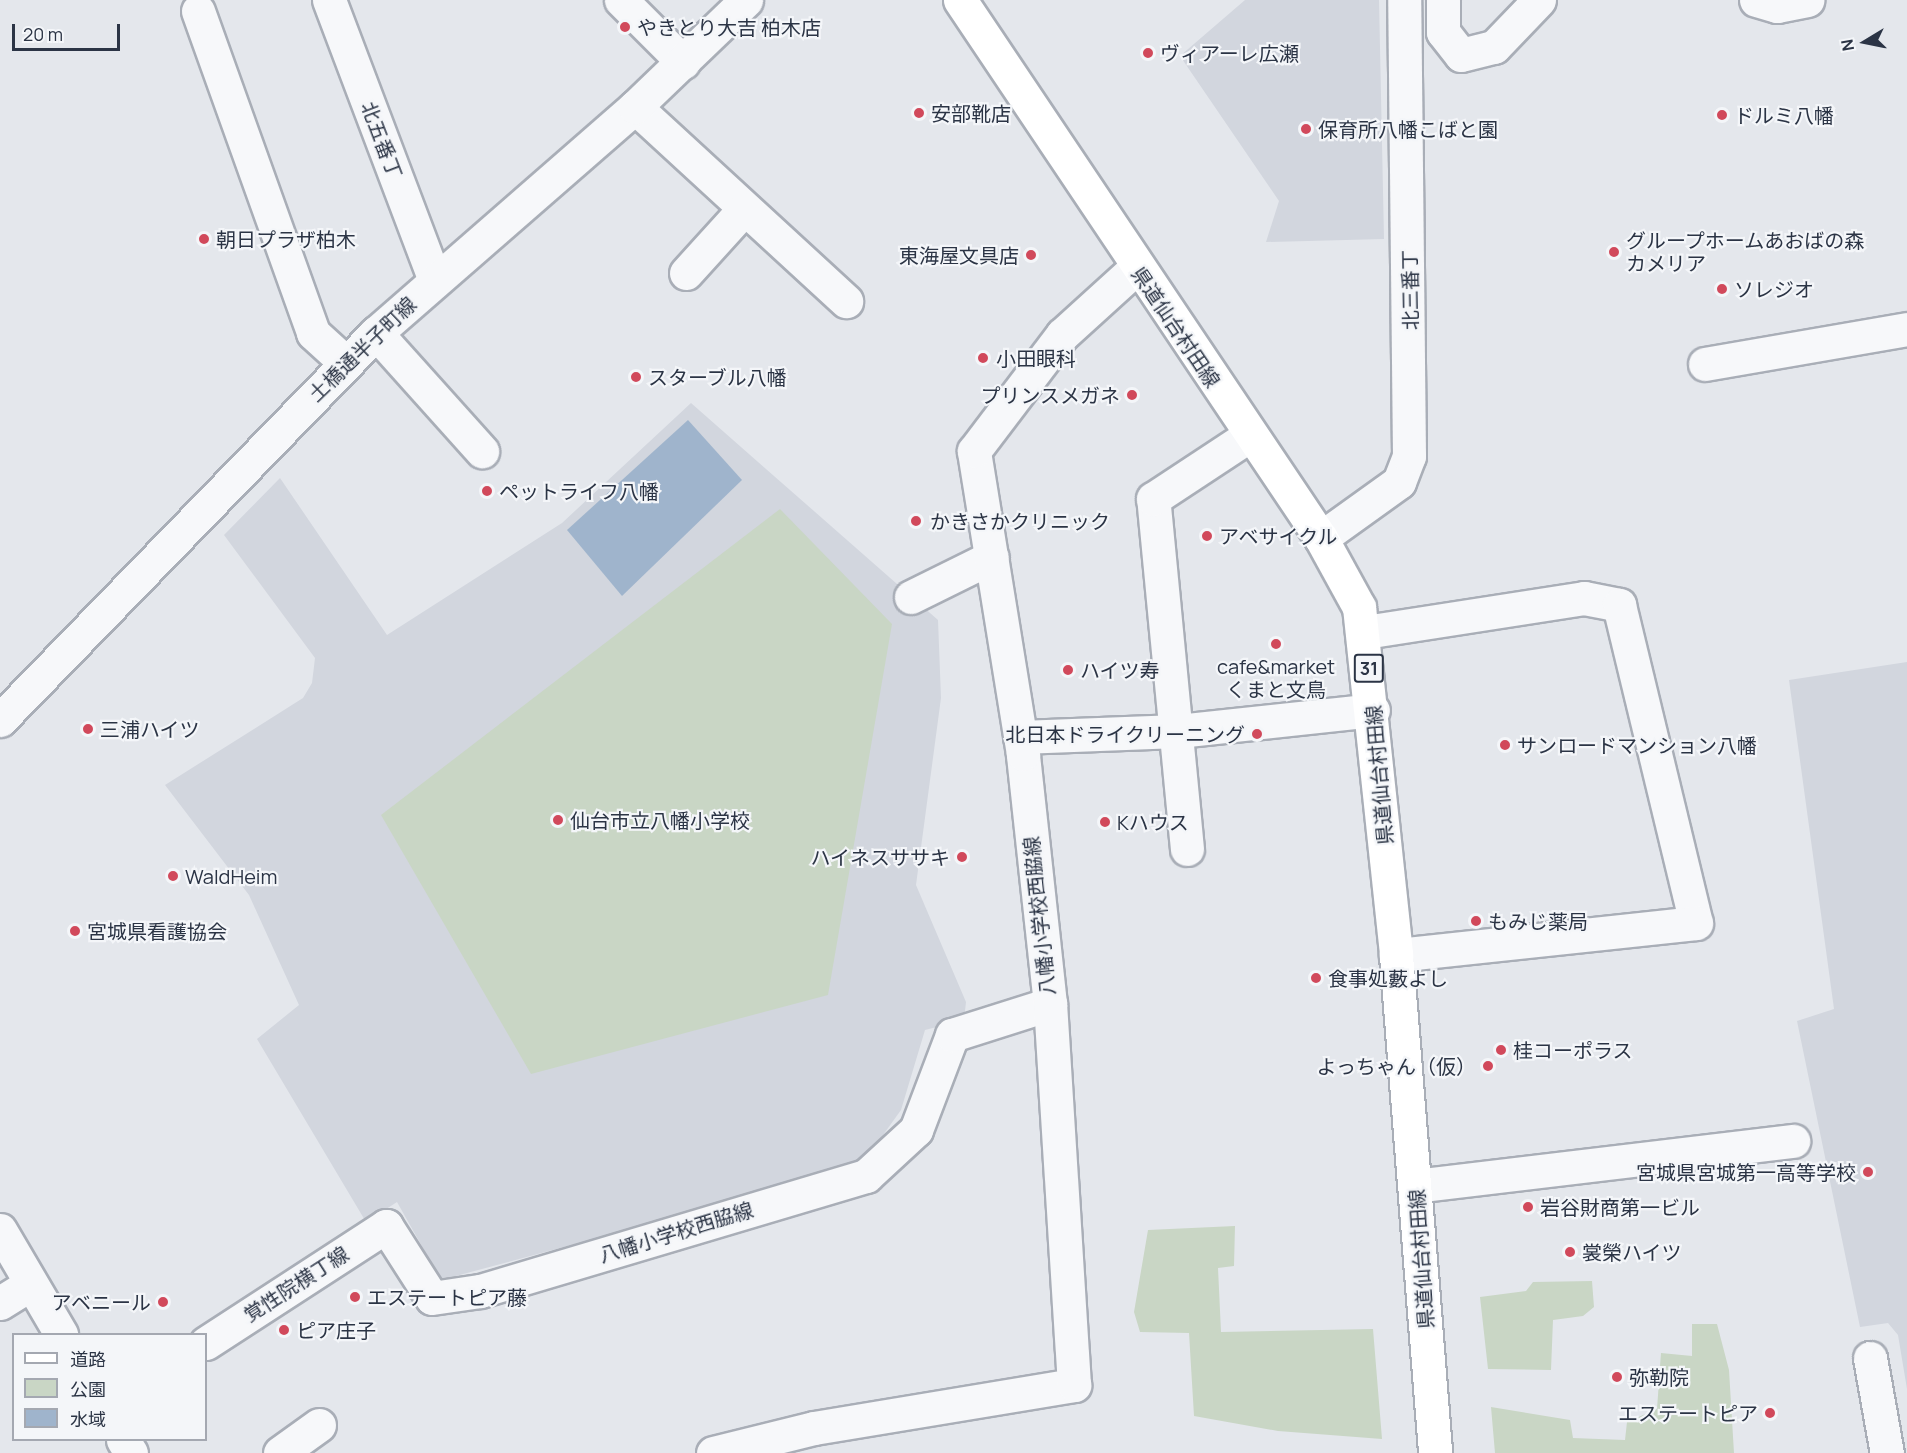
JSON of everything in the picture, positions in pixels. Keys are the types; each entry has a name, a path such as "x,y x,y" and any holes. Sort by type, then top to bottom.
{"main road":[{"name":"県道仙台村田線","path":"960,0 1136,268 1321,538 1359,607 1365,632 1396,955 1416,1186 1435,1453"}],"street":[{"name":"北五番丁","path":"329,0 435,280"},
{"path":"621,0 683,62"},
{"name":"土橋通半子町線","path":"0,720 376,333 635,107 746,0"},
{"name":"北三番丁","path":"1321,538 1399,482 1409,456 1404,0"},
{"path":"1443,0 1443,32 1461,55 1494,47 1539,0"},
{"path":"1756,0 1777,6 1807,0"},
{"path":"198,11 313,333 346,363"},
{"path":"635,107 846,301"},
{"path":"686,273 744,209"},
{"name":"八幡小学校西脇線","path":"386,1226 432,1298 480,1290 866,1176 916,1130 951,1035 1050,1004 1020,737 974,451 1062,334 1136,268"},
{"path":"1705,364 1907,329"},
{"path":"376,333 482,451"},
{"path":"1187,849 1179,731 1153,498 1250,435"},
{"path":"911,597 992,557"},
{"path":"1365,632 1584,598 1619,605 1696,923 1396,955"},
{"path":"1020,737 1179,731 1373,710"},
{"path":"713,1453 814,1428 1074,1386 1050,1004"},
{"path":"1416,1186 1793,1141"},
{"name":"覚性院横丁線","path":"207,1341 386,1226"},
{"path":"0,1230 60,1333"},
{"path":"0,1303 30,1284"},
{"path":"1870,1358 1887,1453"},
{"path":"280,1453 319,1425"}],"shaded area":[{"name":"保育所八幡こばと園","path":"1245,0 1379,0 1384,239 1266,242 1279,201 1180,56"},
{"name":"仙台市立八幡小学校","path":"691,403 938,620 941,698 916,885 966,1002 964,1020 925,1030 901,1110 860,1167 441,1280 397,1202 366,1222 257,1039 299,1005 249,895 165,785 303,698 312,683 315,658 224,535 280,478 387,635 562,523"},
{"name":"宮城県宮城第一高等学校","path":"1907,662 1907,1389 1898,1335 1888,1323 1860,1327 1797,1021 1834,1009 1789,680"}],"green space":[{"path":"780,509 892,624 828,995 531,1074 381,815"},
{"path":"1235,1226 1234,1266 1218,1268 1221,1332 1373,1329 1382,1439 1278,1431 1194,1416 1189,1333 1140,1332 1134,1312 1148,1230"},
{"path":"1592,1281 1594,1307 1583,1316 1553,1320 1551,1370 1488,1369 1480,1297 1526,1291 1533,1282"},
{"path":"1692,1324 1717,1324 1729,1370 1734,1453 1495,1453 1491,1407 1570,1420 1573,1438 1625,1440 1627,1422 1657,1409 1661,1353 1692,1356"}],"water":[{"path":"688,420 742,480 622,596 567,530"}],"place":[{"name":"やきとり大吉 柏木店","path":"625,27"},
{"name":"ヴィアーレ広瀬","path":"1148,53"},
{"name":"安部靴店","path":"919,113"},
{"name":"ドルミ八幡","path":"1722,115"},
{"name":"保育所八幡こばと園","path":"1306,129"},
{"name":"朝日プラザ柏木","path":"204,239"},
{"name":"グループホームあおばの森 カメリア","path":"1614,252"},
{"name":"東海屋文具店","path":"1031,255"},
{"name":"ソレジオ","path":"1722,289"},
{"name":"小田眼科","path":"983,358"},
{"name":"スターブル八幡","path":"636,377"},
{"name":"プリンスメガネ","path":"1132,395"},
{"name":"ペットライフ八幡","path":"487,491"},
{"name":"かきさかクリニック","path":"916,521"},
{"name":"アベサイクル","path":"1207,536"},
{"name":"cafe&market くまと文鳥","path":"1276,644"},
{"name":"ハイツ寿","path":"1068,670"},
{"name":"三浦ハイツ","path":"88,729"},
{"name":"北日本ドライクリーニング","path":"1257,734"},
{"name":"サンロードマンション八幡","path":"1505,745"},
{"name":"仙台市立八幡小学校","path":"558,820"},
{"name":"Kハウス","path":"1105,822"},
{"name":"ハイネスササキ","path":"962,857"},
{"name":"WaldHeim","path":"173,876"},
{"name":"もみじ薬局","path":"1476,921"},
{"name":"宮城県看護協会","path":"75,931"},
{"name":"食事処藪よし","path":"1316,978"},
{"name":"桂コーポラス","path":"1501,1050"},
{"name":"よっちゃん（仮）","path":"1488,1066"},
{"name":"宮城県宮城第一高等学校","path":"1868,1172"},
{"name":"岩谷財商第一ビル","path":"1528,1207"},
{"name":"裳榮ハイツ","path":"1570,1252"},
{"name":"エステートピア藤","path":"355,1297"},
{"name":"アベニール","path":"163,1302"},
{"name":"ピア庄子","path":"284,1330"},
{"name":"弥勒院","path":"1617,1377"},
{"name":"エステートピア","path":"1770,1413"}]}
